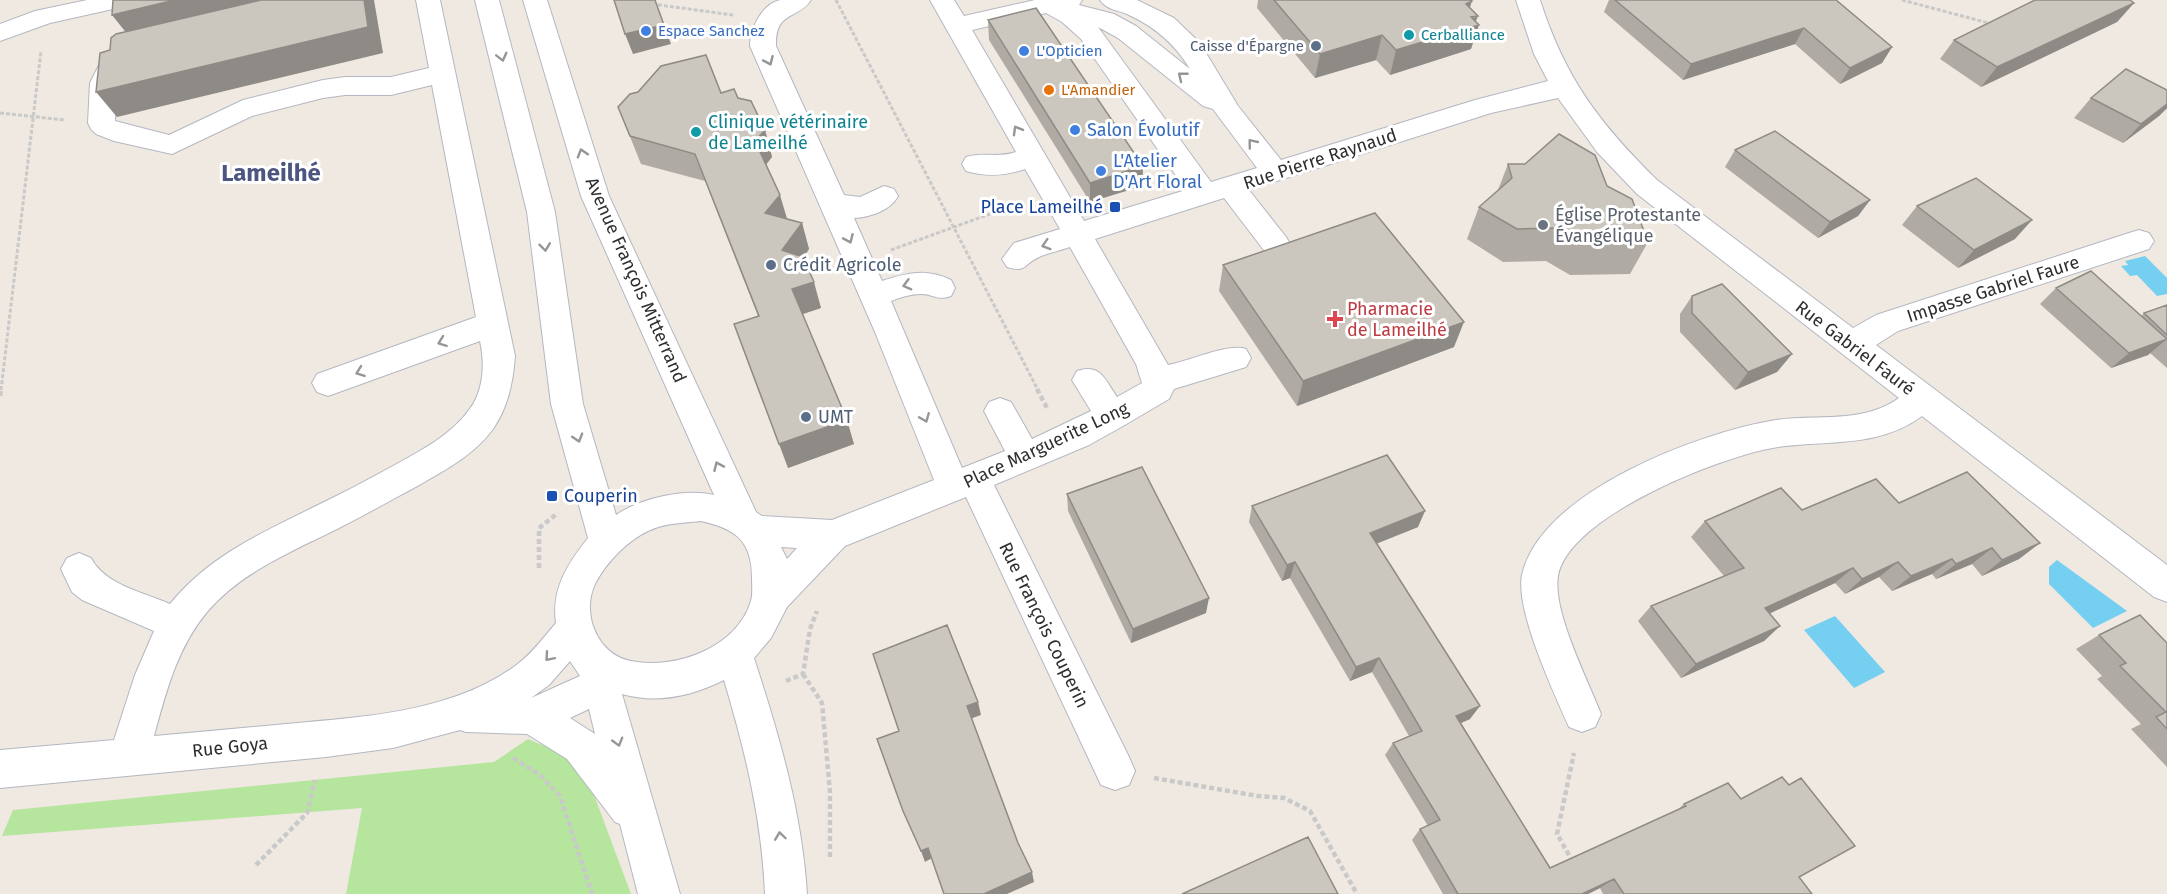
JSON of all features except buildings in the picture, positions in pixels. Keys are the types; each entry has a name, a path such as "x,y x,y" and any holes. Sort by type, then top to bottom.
{"street":[{"path":"0,33 44,17 122,0"},
{"path":"128,757 162,650 176,623 195,600 218,578 271,545 359,502 430,463 464,438 487,410 498,384 499,356 428,0"},
{"path":"487,0 541,212 567,404 606,540"},
{"path":"942,0 1151,362 1158,379 1190,373 1234,358"},
{"path":"1112,0 1136,8 1165,24 1191,49 1228,112 1276,173"},
{"name":"Rue Gabriel Fauré","path":"1528,0 1544,52 1564,88 1604,143 1647,187 2167,586"},
{"path":"957,25 1059,2 1118,26 1228,112"},
{"path":"1059,2 1090,33 1218,191 1276,245"},
{"name":"Avenue François Mitterrand","path":"546,7 595,196 749,525"},
{"path":"769,20 802,7"},
{"name":"Place Marguerite Long","path":"769,20 763,33 763,46 873,295 945,468 965,482 1077,435 1113,417 1154,394 1158,390 1158,379"},
{"path":"138,49 118,56 111,62 103,82 101,123 106,128 124,134 172,145 243,109 322,89 345,86 391,87 441,74"},
{"name":"Rue Pierre Raynaud","path":"1017,259 1024,251 1484,106 1542,90 1564,88"},
{"path":"976,164 1004,166 1032,156"},
{"path":"832,202 842,207 854,208 872,205 884,196"},
{"name":"Impasse Gabriel Faure","path":"1851,345 1887,323 2139,241"},
{"path":"873,295 921,282 932,283 940,288"},
{"path":"328,383 492,324"},
{"path":"1088,380 1113,417"},
{"path":"1582,714 1547,622 1540,588 1542,564 1549,551 1572,527 1598,506 1627,489 1671,466 1716,449 1750,438 1788,432 1874,425 1899,416 1922,399"},
{"path":"1000,411 1024,456"},
{"path":"770,600 833,535 965,482"},
{"name":"Rue François Couperin","path":"965,482 1115,771"},
{"path":"659,894 606,675 582,647 574,629 572,605 577,582 589,559 606,540 632,521 660,509 690,505 718,509 749,525 833,535"},
{"path":"606,675 647,682 678,680 707,670 734,653 757,628 770,600 773,581 772,562 766,546 749,525"},
{"path":"79,569 85,581 95,589 176,623"},
{"name":"Rue Goya","path":"0,769 325,738 411,726 459,714 522,683 541,667 574,629"},
{"path":"734,653 774,801 780,830 786,894"},
{"name":"Rue Goya","path":"459,714 532,716 606,675"},
{"path":"532,716 581,746 641,824"}],"path":[{"path":"836,0 1049,412"},
{"path":"1902,0 2000,25"},
{"path":"647,5 658,3 769,20"},
{"path":"0,396 35,117 44,17"},
{"path":"0,113 101,123"},
{"path":"890,250 1025,201"},
{"path":"818,609 810,628 803,674 822,703 830,792 830,871"},
{"path":"776,685 803,674"},
{"path":"1574,864 1557,834 1582,714"},
{"path":"256,865 307,813 325,738"},
{"path":"516,750 515,759 540,775 560,796 592,894"},
{"path":"1115,771 1258,796 1284,798 1310,811 1357,894"}],"green space":[{"path":"528,739 563,754 591,787 631,894 346,894 362,808 2,836 13,810 494,762"}],"water":[{"path":"2145,256 2167,278 2167,294 2157,296 2137,275 2130,276 2121,266 2128,265 2125,261"},
{"path":"2057,560 2127,611 2093,628 2049,584 2049,567"},
{"path":"1835,616 1885,672 1854,688 1804,630"}],"place":[{"name":"Espace Sanchez","path":"646,31"},
{"name":"Cerballiance","path":"1409,35"},
{"name":"Caisse d'Épargne","path":"1316,46"},
{"name":"L'Opticien","path":"1024,51"},
{"name":"L'Amandier","path":"1049,90"},
{"name":"Salon Évolutif","path":"1075,130"},
{"name":"Clinique vétérinaire de Lameilhé","path":"696,132"},
{"name":"L'Atelier D'Art Floral","path":"1101,171"},
{"name":"Place Lameilhé","path":"1115,207"},
{"name":"Église Protestante Évangélique","path":"1543,225"},
{"name":"Crédit Agricole","path":"771,265"},
{"name":"Pharmacie de Lameilhé","path":"1335,319"},
{"name":"UMT","path":"806,417"},
{"name":"Couperin","path":"552,496"}],"district":[{"name":"Lameilhé","path":"271,173"}]}
